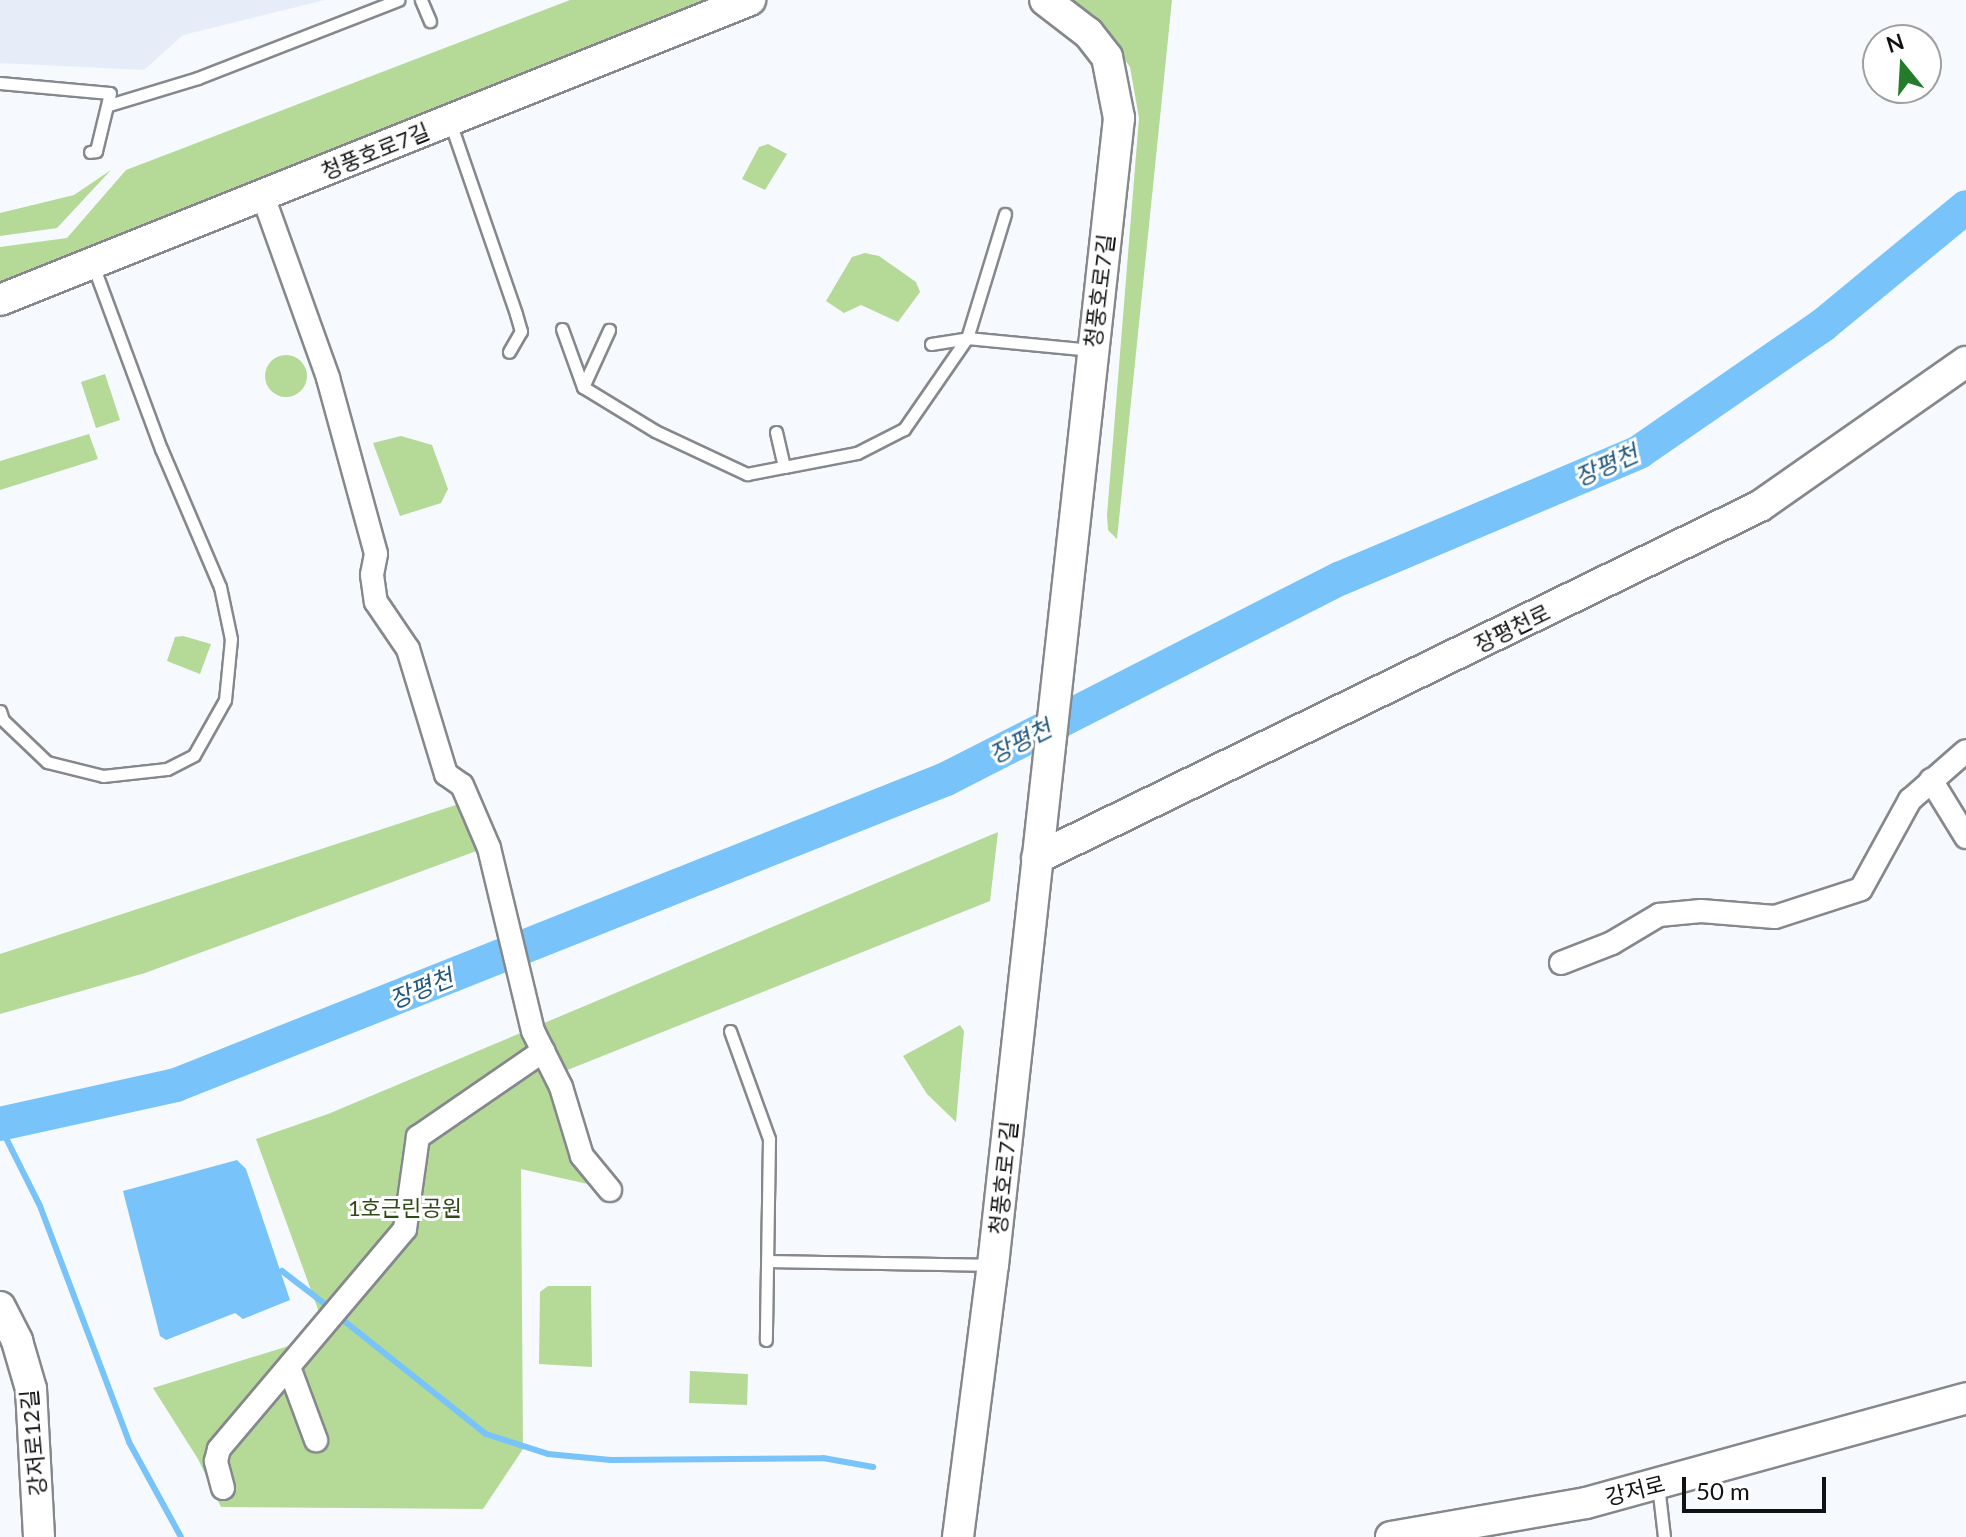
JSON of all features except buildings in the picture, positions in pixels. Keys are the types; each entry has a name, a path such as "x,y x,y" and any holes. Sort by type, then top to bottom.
{"street":[{"name":"청풍호로7길","path":"0,300 750,0"},
{"name":"청풍호로7길","path":"958,1537 993,1265 1119,118 1115,84 1107,57 1088,33 1045,0"},
{"path":"263,196 328,378 334,414 376,554 372,575 376,602 408,649 446,774 462,785 489,848 538,1041 561,1087 582,1156 610,1190"},
{"name":"장평천로","path":"1037,858 1760,506 1966,362"},
{"path":"1561,963 1612,943 1659,915 1701,911 1775,917 1845,897 1868,882 1885,840 1910,800 1966,751"},
{"path":"1931,780 1966,837"},
{"path":"223,1488 216,1461 219,1449 290,1370 405,1229 418,1137 538,1041"},
{"name":"강저로12길","path":"0,1307 17,1341 31,1389 39,1537"},
{"path":"290,1370 316,1440"},
{"name":"강저로","path":"1391,1537 1494,1522 1658,1484 1966,1398"}],"lane":[{"path":"109,105 198,78 398,0"},
{"path":"421,0 430,21"},
{"path":"0,83 110,93 96,151 90,152"},
{"path":"450,121 521,331 509,352"},
{"path":"562,329 583,387 655,431 747,474 857,453 904,429 967,338 1005,214"},
{"path":"0,711 3,720 47,762 103,776 167,769 194,755 225,700 231,639 220,587 161,449 93,264"},
{"path":"583,387 609,330"},
{"path":"931,344 967,338 1092,350"},
{"path":"776,432 784,467"},
{"path":"730,1031 769,1139 771,1261 766,1340"},
{"path":"771,1261 993,1265"},
{"path":"1658,1484 1664,1537"}],"shaded area":[{"path":"0,0 325,0 183,35 144,70 0,63"}],"green space":[{"path":"570,0 714,0 0,282 0,247 67,238 126,170"},
{"path":"1071,0 1172,0 1117,539 1108,530 1107,515 1139,118 1130,67 1094,15"},
{"path":"768,144 787,154 765,190 742,179 759,147"},
{"path":"111,170 57,228 0,236 0,213 74,195"},
{"path":"865,253 879,256 916,282 920,292 898,322 861,305 844,313 826,301 852,257"},
{"path":"286,355 301,361 307,376 301,391 286,397 271,391 265,376 271,361"},
{"path":"105,374 120,420 96,428 81,382"},
{"path":"89,434 98,459 0,490 0,461"},
{"path":"401,436 432,445 448,489 441,503 400,516 373,443"},
{"path":"183,636 211,644 200,674 167,661 175,637"},
{"path":"471,800 490,846 145,973 0,1014 0,954"},
{"name":"1호근린공원","path":"998,832 990,901 565,1071 601,1187 521,1169 523,1449 483,1509 221,1507 198,1459 153,1388 327,1334 256,1139 328,1114"},
{"path":"960,1025 964,1031 956,1122 927,1094 903,1056"},
{"path":"548,1286 591,1286 592,1367 539,1364 540,1292"},
{"path":"690,1371 748,1374 747,1405 689,1403"}],"water":[{"path":"237,1160 246,1169 290,1300 243,1319 235,1313 166,1340 160,1336 123,1191"}],"waterway":[{"name":"장평천","path":"0,1124 176,1085 946,779 1339,579 1639,452 1823,325 1966,207"},
{"path":"0,1126 40,1206 129,1442 181,1537"},
{"path":"282,1271 330,1308"},
{"path":"338,1316 486,1434 548,1454 611,1460 823,1458 873,1467"}]}
